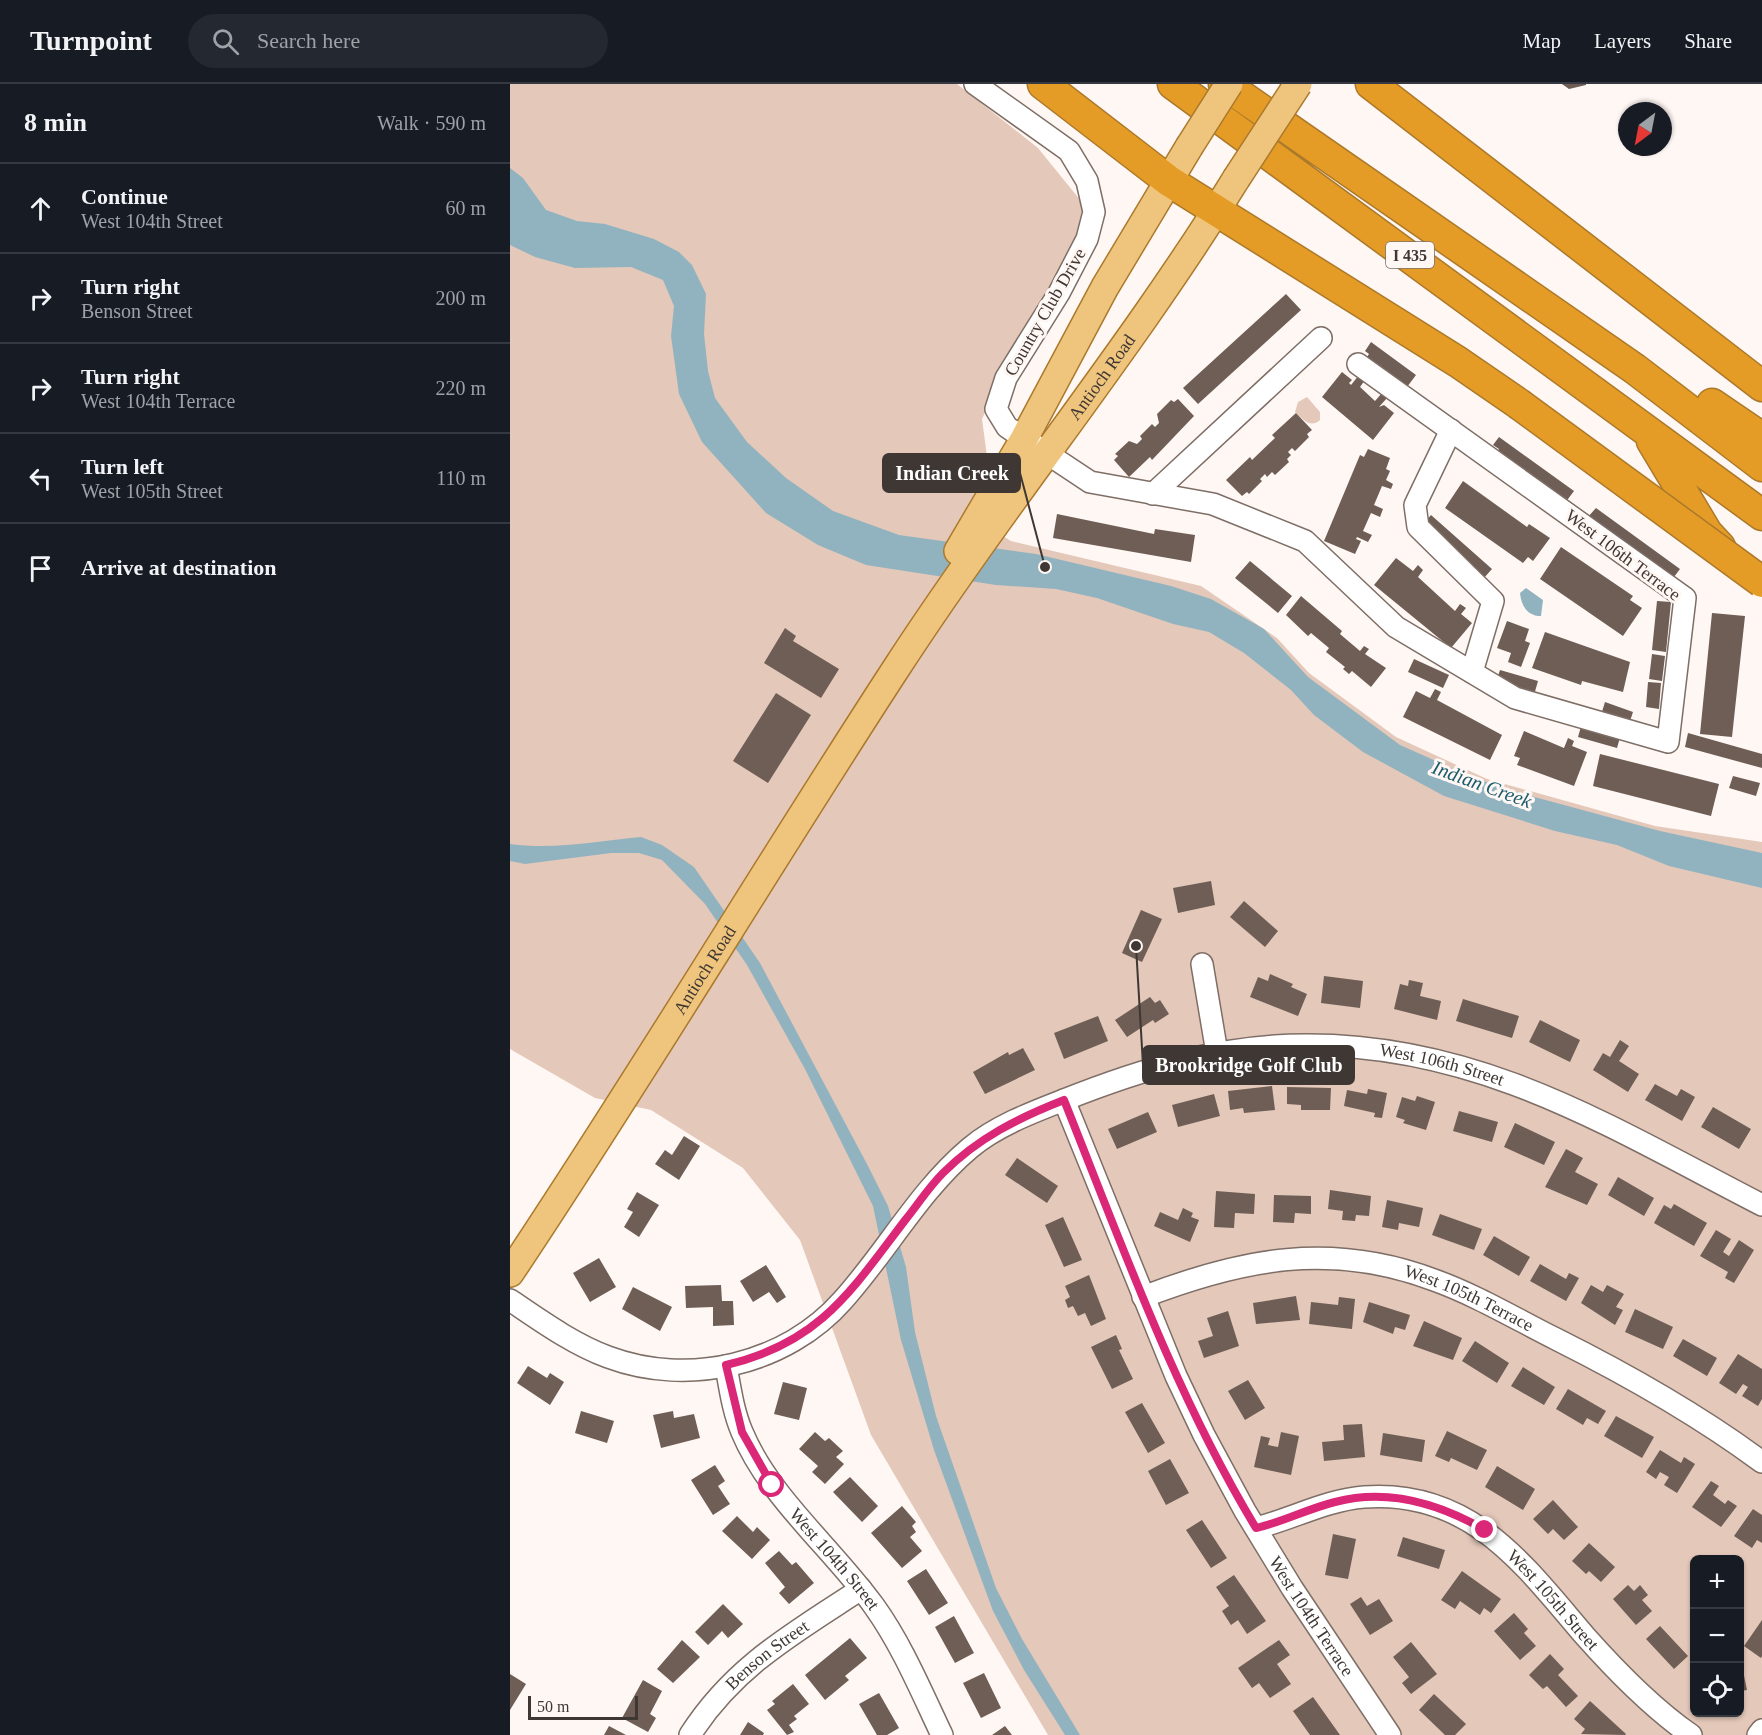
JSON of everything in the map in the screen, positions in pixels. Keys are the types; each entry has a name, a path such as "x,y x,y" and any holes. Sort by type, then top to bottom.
{"highway":[{"path":"1043,84 1169,181 1458,362 1762,582"},
{"name":"I 435","path":"1173,84 1762,515"},
{"name":"I 435","path":"1224,84 1635,369 1762,466"},
{"path":"1371,84 1762,386"},
{"path":"1635,369 1703,398 1762,438"},
{"path":"1645,428 1707,533 1762,589"}],"main road":[{"name":"Antioch Road","path":"1035,446 1105,287 1229,84"},
{"name":"Antioch Road","path":"510,1273 593,1149 898,666 984,522 1035,446 1179,269 1298,84"}],"street":[{"name":"Country Club Drive","path":"975,84 1069,151 1087,181 1094,212 1087,238 1059,293 1006,378 996,409 1006,427 1035,446"},
{"path":"1153,494 1321,338"},
{"name":"West 106th Terrace","path":"1035,446 1090,482 1213,504 1305,541 1396,627 1515,698 1605,721 1668,742 1685,598 1358,364"},
{"path":"1451,430 1414,505 1418,527 1493,601 1472,672"},
{"path":"1202,964 1217,1053"},
{"name":"West 106th Street","path":"1064,1100 1118,1078 1217,1053 1304,1045 1351,1047 1414,1054 1480,1071 1530,1088 1762,1205"},
{"path":"510,1300 579,1344 609,1357 668,1370 726,1365 751,1359 783,1347 812,1329 841,1302 932,1185 965,1152 995,1131 1064,1100"},
{"name":"West 104th Terrace","path":"1064,1100 1143,1297 1204,1435 1256,1528 1390,1735"},
{"name":"West 105th Terrace","path":"1143,1297 1197,1277 1277,1260 1361,1261 1398,1268 1462,1291 1617,1370 1669,1399 1762,1462"},
{"name":"West 104th Street","path":"726,1365 734,1409 753,1455 772,1485 861,1589 885,1623 912,1672 942,1735"},
{"name":"West 105th Street","path":"1256,1528 1334,1502 1366,1497 1409,1500 1439,1508 1466,1519 1485,1530 1514,1553 1618,1672 1691,1735"},
{"name":"Benson Street","path":"690,1735 713,1701 741,1672 861,1589"},
{"path":"1758,1735 1762,1730"}],"shaded area":[{"path":"510,84 957,84 1038,148 1085,206 1079,240 1017,344 982,419 988,464 968,514 1011,541 1201,586 1277,638 1309,673 1396,737 1487,779 1655,826 1762,842 1762,1735 1048,1735 871,1435 800,1240 743,1168 651,1110 595,1098 510,1049"},
{"path":"1307,397 1320,412 1320,420 1313,424 1295,412 1298,402"}],"water":[{"path":"510,168 523,178 546,210 577,221 605,224 654,239 679,252 692,265 706,294 704,334 708,371 715,398 747,442 786,478 833,511 899,535 1036,554 1171,586 1211,599 1264,629 1308,677 1400,745 1474,778 1527,795 1660,831 1762,853 1762,888 1669,866 1617,845 1555,831 1444,796 1363,752 1314,715 1291,690 1244,653 1209,632 1173,624 1097,598 1056,589 996,585 866,565 818,545 766,513 702,442 679,394 671,336 674,306 663,280 631,267 575,268 535,257 510,245"},
{"path":"1526,588 1543,600 1541,616 1528,612 1523,606 1520,593"},
{"path":"641,837 662,845 694,867 760,963 888,1206 906,1267 915,1332 936,1416 996,1588 1022,1639 1080,1735 1065,1735 1024,1670 993,1611 934,1450 901,1340 873,1206 805,1069 747,965 705,904 662,860 639,853 611,853 525,864 510,861 510,844 543,846"}],"building":[{"path":"1562,84 1586,84 1586,85 1569,89"},
{"path":"1286,294 1301,310 1198,404 1183,388"},
{"path":"1371,342 1416,375 1407,387 1367,357 1369,354 1365,351"},
{"path":"1342,372 1352,380 1349,383 1351,385 1359,375 1365,380 1360,387 1375,401 1382,393 1387,398 1379,407 1384,405 1394,413 1373,440 1322,397"},
{"path":"1178,399 1194,416 1152,460 1150,457 1129,477 1114,460 1118,456 1115,454 1129,441 1137,444 1142,439 1140,436 1152,424 1155,427 1159,423 1157,414 1171,400 1174,402"},
{"path":"1296,413 1312,430 1307,434 1309,437 1295,451 1292,448 1288,452 1291,455 1287,459 1289,462 1275,475 1272,472 1267,477 1265,474 1260,479 1262,481 1249,494 1247,492 1242,496 1226,480 1250,457 1252,460 1275,438 1272,435"},
{"path":"1499,437 1574,491 1565,503 1496,453 1499,449 1493,445"},
{"path":"1368,449 1390,458 1386,469 1390,471 1386,480 1393,484 1391,489 1382,486 1374,505 1383,509 1380,517 1371,513 1363,531 1372,535 1368,542 1357,537 1356,539 1361,541 1355,554 1324,541 1360,455 1364,457"},
{"path":"1463,481 1527,527 1529,524 1550,538 1533,561 1528,557 1523,563 1445,508"},
{"path":"1596,508 1680,569 1674,577 1587,518"},
{"path":"1057,514 1154,534 1155,529 1195,535 1191,562 1053,538"},
{"path":"1431,515 1492,569 1483,579 1425,522"},
{"path":"1561,547 1633,596 1630,600 1642,608 1623,636 1540,579"},
{"path":"1396,558 1413,571 1418,565 1423,570 1418,577 1455,611 1460,604 1466,608 1461,614 1472,623 1451,648 1374,585"},
{"path":"1250,561 1292,596 1278,613 1235,578"},
{"path":"1301,596 1342,631 1340,634 1360,651 1364,646 1369,649 1365,654 1386,668 1371,687 1352,671 1349,674 1343,669 1345,667 1326,652 1329,648 1311,633 1308,636 1286,615"},
{"path":"1657,601 1671,602 1666,652 1652,650"},
{"path":"1712,613 1745,616 1732,737 1700,734"},
{"path":"1507,621 1529,629 1525,641 1530,643 1521,667 1508,662 1511,653 1497,648"},
{"path":"785,628 796,636 793,641 839,669 821,698 764,663"},
{"path":"1545,632 1630,662 1623,692 1582,681 1581,685 1532,668"},
{"path":"1652,654 1665,656 1662,681 1649,679"},
{"path":"1414,659 1449,675 1443,688 1408,672"},
{"path":"1500,670 1538,681 1534,695 1497,679"},
{"path":"1648,682 1661,683 1659,709 1646,707"},
{"path":"1435,689 1441,692 1437,700 1502,735 1490,760 1403,717 1416,691 1430,698"},
{"path":"776,693 811,715 768,783 733,761"},
{"path":"1605,702 1633,712 1629,724 1601,715"},
{"path":"1582,723 1621,734 1617,748 1578,737"},
{"path":"1524,731 1564,748 1568,738 1574,741 1572,746 1587,752 1574,786 1517,765 1520,758 1514,756"},
{"path":"1688,733 1762,754 1762,768 1685,747"},
{"path":"1600,754 1719,784 1711,816 1593,786"},
{"path":"1733,776 1760,783 1756,796 1729,788"},
{"path":"1211,881 1215,905 1178,913 1173,888"},
{"path":"1244,901 1278,931 1265,947 1230,917"},
{"path":"1141,910 1162,919 1142,962 1122,953"},
{"path":"1270,974 1293,984 1291,987 1307,994 1298,1016 1250,997 1258,977 1268,981"},
{"path":"1324,976 1363,981 1360,1008 1321,1003"},
{"path":"1409,980 1423,983 1420,996 1441,1001 1437,1020 1394,1009 1400,984 1408,986"},
{"path":"1150,997 1155,1003 1160,1000 1169,1014 1155,1023 1153,1020 1127,1037 1115,1020"},
{"path":"1463,999 1519,1016 1512,1038 1456,1021"},
{"path":"1098,1016 1108,1041 1064,1059 1054,1033"},
{"path":"1540,1020 1580,1040 1570,1062 1529,1042"},
{"path":"1620,1040 1629,1046 1619,1061 1639,1074 1628,1092 1593,1070 1603,1053 1610,1057"},
{"path":"1023,1048 1035,1070 985,1094 973,1072 1008,1052 1009,1055"},
{"path":"1655,1084 1677,1096 1681,1089 1695,1097 1682,1121 1645,1100"},
{"path":"1272,1086 1275,1110 1244,1113 1243,1108 1230,1110 1228,1091"},
{"path":"1287,1087 1331,1088 1330,1110 1301,1110 1301,1105 1287,1104"},
{"path":"1368,1089 1387,1093 1382,1118 1374,1117 1375,1113 1344,1106 1347,1090 1367,1094"},
{"path":"1214,1094 1220,1116 1178,1127 1172,1105"},
{"path":"1417,1096 1435,1102 1426,1130 1403,1123 1405,1120 1396,1117 1402,1097 1415,1101"},
{"path":"1713,1107 1751,1129 1739,1149 1701,1127"},
{"path":"1459,1111 1498,1122 1492,1142 1453,1131"},
{"path":"1148,1112 1157,1132 1117,1149 1108,1129"},
{"path":"1515,1123 1555,1142 1544,1165 1504,1147"},
{"path":"684,1136 700,1146 679,1180 655,1164 665,1150 672,1155"},
{"path":"1566,1149 1583,1158 1575,1172 1598,1184 1587,1205 1545,1187"},
{"path":"1017,1158 1058,1186 1047,1203 1005,1175"},
{"path":"1618,1177 1654,1198 1644,1216 1608,1195"},
{"path":"1330,1190 1371,1196 1369,1216 1356,1215 1355,1221 1342,1220 1343,1211 1328,1209"},
{"path":"1216,1191 1255,1194 1254,1214 1235,1213 1234,1228 1214,1227"},
{"path":"637,1192 659,1205 639,1237 624,1227 633,1212 627,1209"},
{"path":"1274,1195 1311,1196 1311,1214 1295,1213 1294,1223 1273,1222"},
{"path":"1387,1200 1423,1208 1419,1227 1399,1223 1398,1230 1382,1227"},
{"path":"1674,1204 1707,1223 1694,1246 1654,1223 1664,1205 1671,1209"},
{"path":"1183,1208 1193,1213 1191,1217 1199,1220 1190,1242 1154,1226 1160,1212 1178,1220"},
{"path":"1440,1214 1482,1229 1474,1250 1432,1235"},
{"path":"1063,1217 1082,1260 1064,1267 1045,1225"},
{"path":"1716,1230 1731,1239 1723,1252 1729,1256 1739,1240 1754,1250 1734,1283 1725,1278 1728,1272 1700,1256"},
{"path":"1494,1236 1530,1257 1519,1276 1483,1255"},
{"path":"599,1258 616,1287 590,1302 573,1273"},
{"path":"1540,1264 1566,1279 1569,1273 1579,1278 1566,1301 1530,1281"},
{"path":"766,1265 786,1297 777,1303 769,1292 753,1302 740,1281"},
{"path":"1089,1275 1106,1319 1091,1326 1085,1313 1078,1316 1073,1306 1068,1308 1065,1300 1070,1297 1065,1286"},
{"path":"721,1285 722,1301 733,1301 734,1325 713,1326 713,1307 686,1308 685,1286"},
{"path":"1591,1285 1603,1292 1607,1285 1624,1294 1616,1307 1623,1310 1615,1325 1581,1303"},
{"path":"633,1287 672,1307 660,1331 622,1309"},
{"path":"1296,1296 1300,1320 1256,1324 1253,1303"},
{"path":"1339,1297 1355,1299 1352,1329 1309,1324 1311,1302 1338,1305"},
{"path":"1369,1302 1410,1315 1405,1330 1395,1327 1393,1334 1363,1322"},
{"path":"1635,1309 1673,1327 1663,1349 1625,1332"},
{"path":"1228,1311 1239,1346 1204,1358 1198,1341 1213,1336 1207,1318"},
{"path":"1424,1321 1462,1338 1453,1360 1413,1346"},
{"path":"1116,1335 1122,1349 1119,1350 1133,1379 1112,1389 1091,1347"},
{"path":"1683,1339 1717,1358 1707,1376 1673,1356"},
{"path":"1475,1341 1509,1363 1497,1383 1462,1361"},
{"path":"1738,1354 1762,1369 1762,1399 1758,1406 1742,1396 1748,1387 1743,1384 1736,1394 1719,1383"},
{"path":"528,1366 547,1378 550,1373 564,1382 550,1405 517,1383"},
{"path":"1523,1367 1555,1387 1544,1405 1511,1386"},
{"path":"1248,1380 1265,1408 1245,1420 1228,1391"},
{"path":"783,1382 807,1388 799,1420 774,1414"},
{"path":"1568,1389 1606,1411 1598,1424 1587,1418 1583,1425 1556,1409"},
{"path":"1142,1403 1165,1443 1148,1453 1125,1412"},
{"path":"581,1411 614,1421 607,1443 575,1433"},
{"path":"673,1411 674,1418 694,1414 700,1438 661,1448 653,1415"},
{"path":"1616,1416 1654,1437 1642,1458 1604,1436"},
{"path":"1362,1424 1365,1457 1324,1461 1322,1442 1344,1440 1343,1425"},
{"path":"1447,1431 1487,1450 1477,1470 1451,1458 1449,1462 1435,1456"},
{"path":"815,1432 825,1441 829,1438 843,1451 836,1457 844,1464 825,1484 812,1472 818,1466 799,1449"},
{"path":"1281,1432 1299,1436 1291,1475 1254,1467 1261,1436 1270,1438 1268,1445 1278,1447"},
{"path":"1383,1433 1425,1440 1422,1462 1380,1455"},
{"path":"1660,1450 1681,1463 1684,1457 1695,1464 1677,1493 1664,1485 1669,1477 1660,1472 1656,1479 1646,1472"},
{"path":"1170,1459 1189,1493 1166,1505 1148,1471"},
{"path":"715,1465 725,1481 718,1486 730,1504 713,1515 691,1480"},
{"path":"1497,1466 1535,1489 1523,1510 1485,1487"},
{"path":"850,1477 878,1506 862,1522 833,1492"},
{"path":"1711,1481 1719,1486 1713,1495 1725,1504 1728,1500 1737,1506 1721,1527 1692,1507"},
{"path":"1553,1500 1578,1527 1564,1540 1553,1529 1548,1534 1533,1519"},
{"path":"902,1506 916,1522 912,1526 916,1532 910,1537 922,1551 902,1568 871,1533"},
{"path":"1753,1509 1762,1515 1762,1543 1757,1540 1752,1548 1734,1536"},
{"path":"737,1516 753,1532 757,1527 770,1540 752,1559 722,1531"},
{"path":"1202,1520 1227,1558 1211,1568 1186,1530"},
{"path":"1333,1534 1356,1539 1348,1579 1325,1575"},
{"path":"1403,1537 1445,1550 1439,1569 1397,1556"},
{"path":"1589,1543 1615,1567 1601,1582 1589,1571 1586,1574 1572,1561"},
{"path":"779,1551 792,1565 796,1562 814,1583 789,1604 779,1593 785,1587 765,1563"},
{"path":"926,1569 948,1603 929,1615 907,1581"},
{"path":"1462,1571 1501,1599 1491,1613 1484,1608 1480,1615 1460,1601 1455,1609 1441,1600"},
{"path":"1234,1575 1266,1621 1247,1634 1238,1620 1231,1625 1222,1611 1229,1606 1216,1587"},
{"path":"1628,1585 1634,1591 1640,1585 1648,1595 1642,1600 1652,1611 1636,1625 1613,1599"},
{"path":"1361,1597 1367,1606 1379,1599 1393,1621 1370,1635 1350,1604"},
{"path":"723,1604 743,1624 728,1638 722,1631 708,1645 695,1632"},
{"path":"1514,1613 1528,1629 1524,1633 1536,1646 1520,1660 1494,1631"},
{"path":"954,1616 974,1653 955,1663 935,1627"},
{"path":"1762,1620 1761,1658 1744,1646"},
{"path":"1660,1626 1688,1656 1674,1669 1646,1639"},
{"path":"850,1638 867,1658 845,1676 849,1680 825,1700 805,1675"},
{"path":"682,1640 700,1657 673,1683 657,1669"},
{"path":"1279,1640 1290,1655 1277,1664 1291,1684 1270,1698 1259,1683 1252,1688 1238,1668"},
{"path":"1411,1642 1437,1674 1411,1694 1402,1683 1409,1677 1393,1657"},
{"path":"1550,1654 1564,1669 1558,1675 1578,1696 1566,1707 1547,1686 1543,1689 1529,1675"},
{"path":"984,1673 1001,1708 981,1718 963,1683"},
{"path":"510,1674 526,1684 510,1710"},
{"path":"643,1680 662,1691 650,1714 656,1718 648,1732 622,1718"},
{"path":"793,1684 809,1704 794,1716 797,1719 789,1725 794,1732 787,1735 767,1710 775,1704 772,1701"},
{"path":"879,1693 899,1728 887,1735 877,1735 859,1704"},
{"path":"1434,1694 1466,1724 1455,1735 1445,1735 1419,1710"},
{"path":"1313,1697 1340,1735 1310,1735 1293,1711"},
{"path":"1590,1701 1626,1734 1581,1734 1585,1729 1574,1719"},
{"path":"748,1722 764,1733 763,1735 740,1735"},
{"path":"609,1726 626,1735 604,1735"},
{"path":"1005,1726 1012,1735 992,1735"}],"place":[{"name":"Indian Creek","path":"1045,567"},
{"name":"Brookridge Golf Club","path":"1136,946"}],"route":[{"path":"772,1485 742,1432 734,1409 726,1365 751,1359 783,1347 812,1329 841,1302 862,1277 942,1173 972,1146 995,1131 1064,1100 1176,1376 1204,1435 1256,1528 1278,1523 1296,1514 1334,1502 1351,1498 1382,1497 1409,1500 1439,1508 1485,1530"}]}
